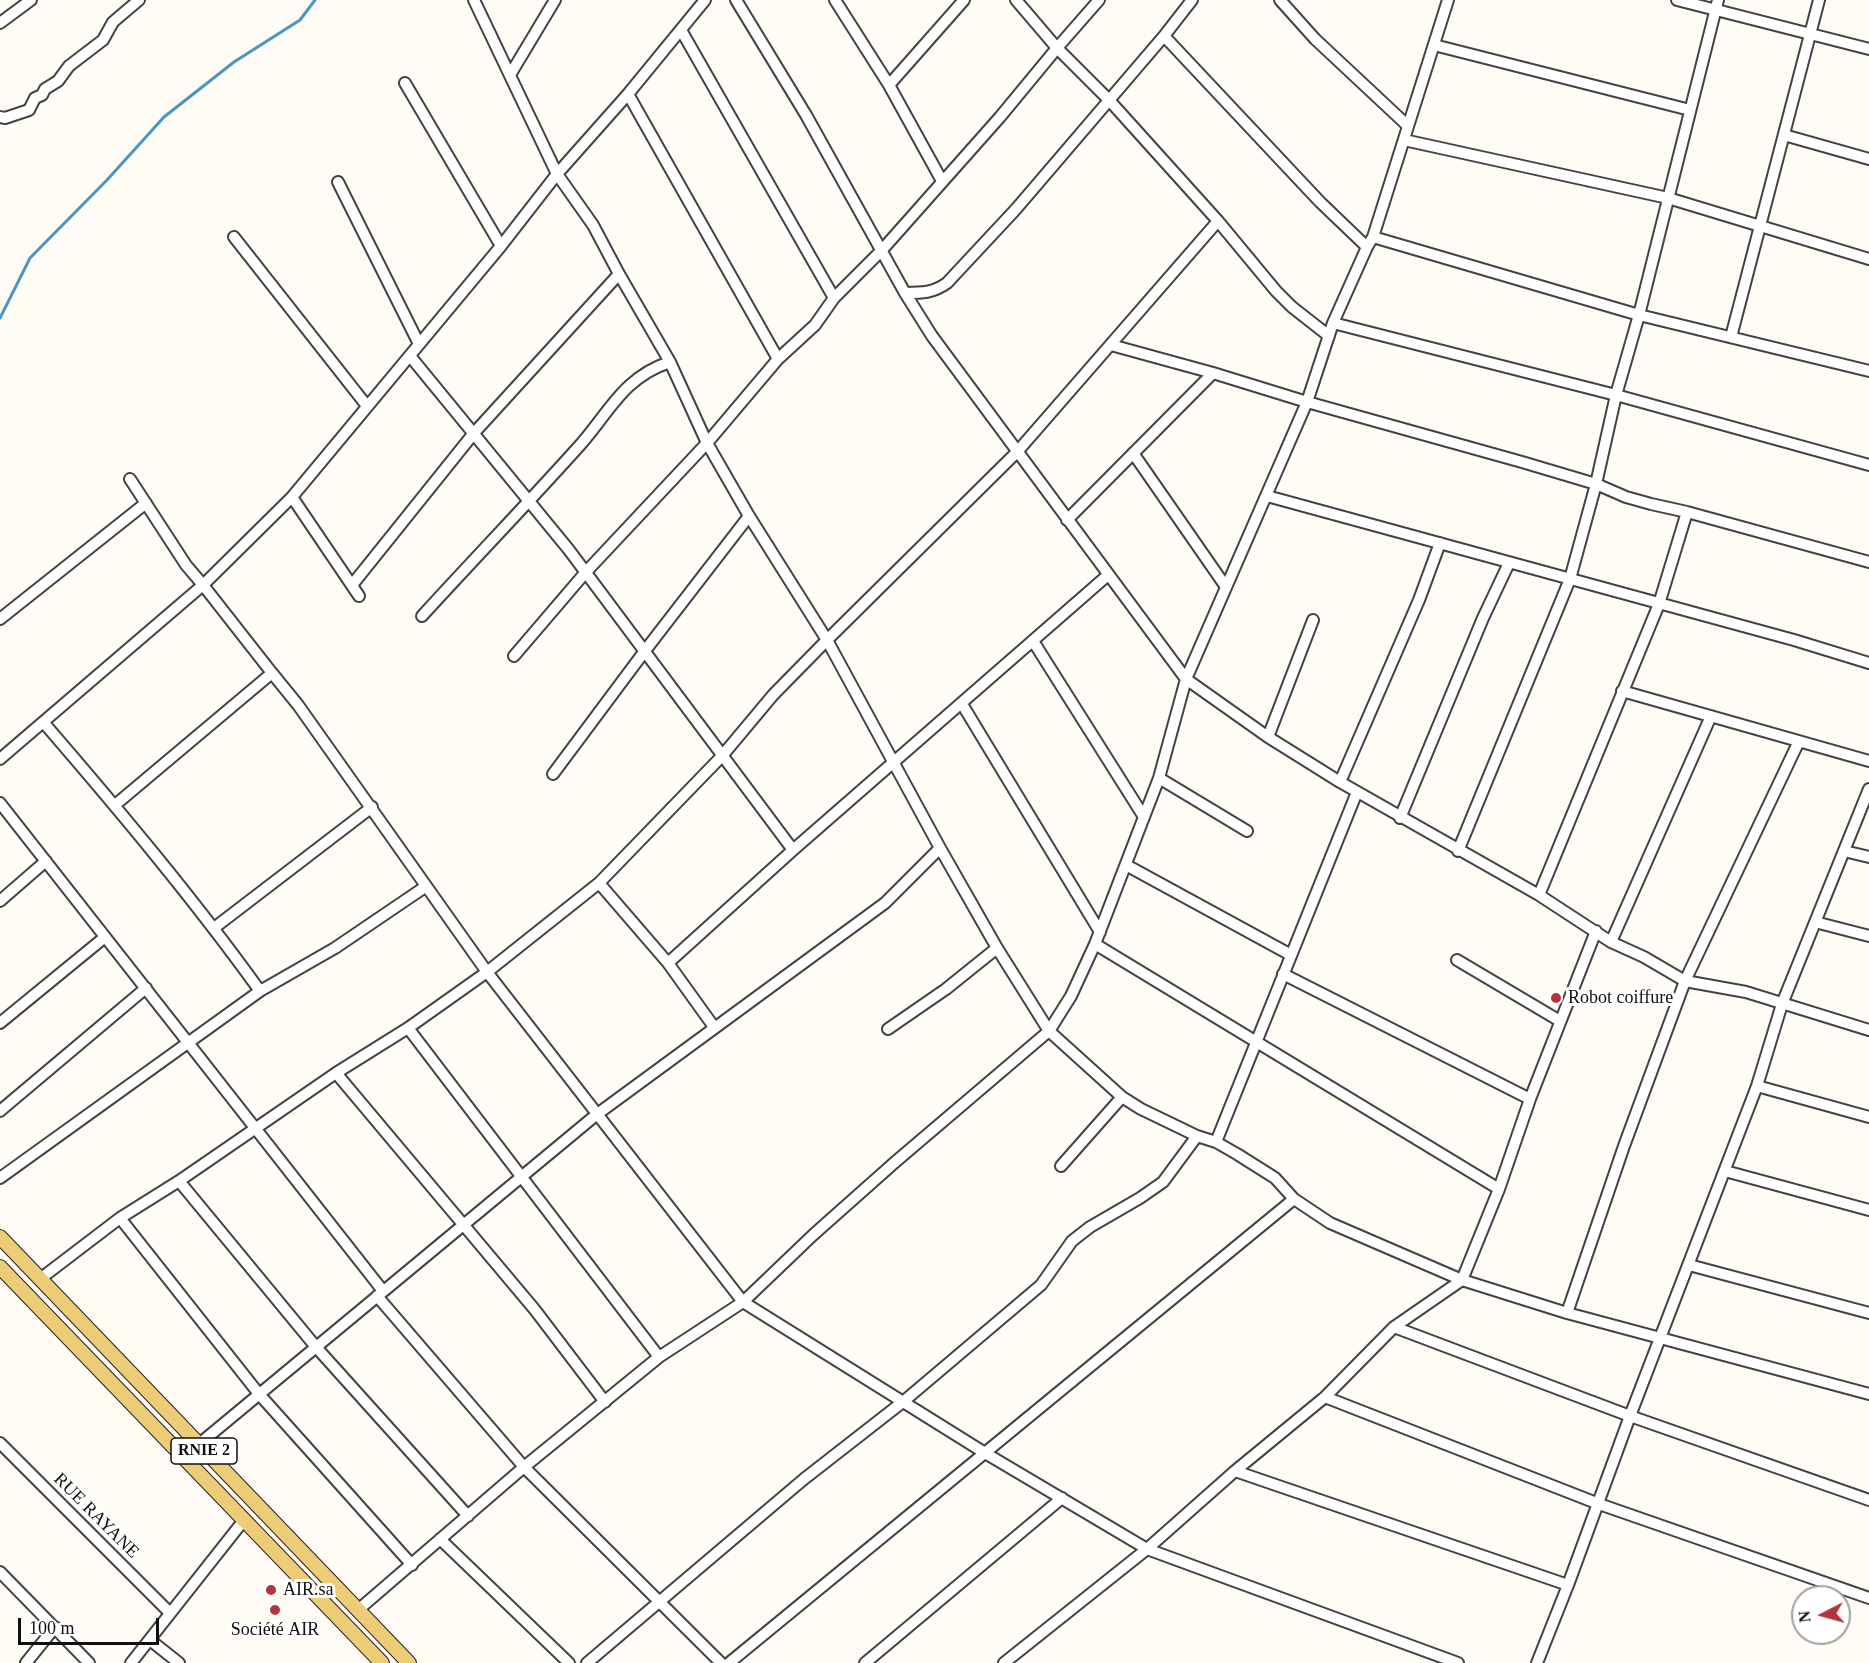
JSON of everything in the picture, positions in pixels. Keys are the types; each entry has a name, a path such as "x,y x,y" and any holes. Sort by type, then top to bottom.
{"main road":[{"name":"RNIE 2","path":"0,1237 409,1663"},
{"name":"RNIE 2","path":"0,1267 382,1663"}],"street":[{"path":"0,23 32,0"},
{"path":"0,117 5,118 29,110 35,98 58,81 69,66 103,40 113,22 139,0"},
{"path":"474,0 557,174 593,225 670,362 707,442 749,516 827,640 940,848 1048,1031 1122,1098 1197,1136 1216,1142 1275,1178 1294,1199 1330,1223 1462,1280 1567,1313 1869,1394"},
{"path":"510,75 555,0"},
{"path":"0,759 203,585 292,497 501,246 557,174 628,94 705,0"},
{"path":"736,0 806,115 905,293 932,336 1186,678 1268,737 1340,783 1539,895 1611,942 1644,957 1685,981 1746,992 1869,1030"},
{"path":"889,85 964,0"},
{"path":"1016,0 1057,48 1109,100 1218,221 1292,308 1329,336"},
{"path":"514,656 585,573 707,442 778,359 815,325 834,298 882,250 1000,117 1099,0"},
{"path":"905,293 937,291 947,283 1016,209 1192,0"},
{"path":"1280,0 1337,61 1408,126"},
{"path":"1436,0 1442,19"},
{"path":"358,1610 524,1467 659,1357 743,1302 813,1235 894,1163 1048,1031 1071,996 1100,933 1159,778 1186,678 1307,402 1333,323 1370,242 1448,0"},
{"path":"1677,0 1717,5 1869,49"},
{"path":"1731,337 1819,0"},
{"path":"837,1 889,85 942,181"},
{"path":"1458,850 1570,579 1717,5"},
{"path":"681,30 834,298"},
{"path":"1164,36 1304,185 1370,242 1639,315 1869,371"},
{"path":"1434,45 1690,110"},
{"path":"405,83 501,246"},
{"path":"628,94 778,359"},
{"path":"1784,135 1869,159"},
{"path":"1404,140 1668,198 1869,259"},
{"path":"339,182 419,344"},
{"path":"40,1279 120,1218 179,1181 336,1073 408,1028 487,972 599,883 722,756 773,695 1017,452 1218,221"},
{"path":"234,237 367,406"},
{"path":"352,585 474,433 619,274"},
{"path":"1333,323 1616,396 1869,465"},
{"path":"1111,345 1522,462 1596,484 1626,497 1869,562"},
{"path":"410,356 585,573 793,850"},
{"path":"422,616 582,443 621,393 644,372 670,362"},
{"path":"1067,520 1213,373"},
{"path":"1133,453 1227,588"},
{"path":"130,479 186,565 298,705 487,972 743,1302 985,1453 1147,1549 1458,1663"},
{"path":"1267,496 1794,640 1869,663"},
{"path":"292,497 359,596"},
{"path":"0,619 146,503"},
{"path":"1539,895 1659,604 1687,512"},
{"path":"553,774 749,516"},
{"path":"1340,783 1419,600 1440,543"},
{"path":"1400,818 1483,618 1509,563"},
{"path":"668,963 793,850 1108,575"},
{"path":"1268,737 1313,620"},
{"path":"1033,641 1144,817"},
{"path":"115,805 272,673"},
{"path":"1623,691 1869,760"},
{"path":"962,704 1100,933"},
{"path":"1611,942 1711,716"},
{"path":"44,723 115,805 214,928 260,992"},
{"path":"1567,1313 1624,1146 1685,981 1799,741"},
{"path":"1159,778 1246,831"},
{"path":"1537,1663 1757,1086 1782,1004 1869,789"},
{"path":"1216,1142 1357,792"},
{"path":"0,802 256,1129 380,1294 524,1467 721,1663"},
{"path":"214,928 372,807"},
{"path":"198,1445 596,1114 885,903 940,848"},
{"path":"1844,851 1869,857"},
{"path":"0,901 46,861"},
{"path":"1126,865 1291,955"},
{"path":"599,883 668,963 714,1026"},
{"path":"0,1178 260,992 335,948 425,887"},
{"path":"1815,922 1869,936"},
{"path":"1004,1663 1147,1549 1234,1471 1325,1397 1394,1327 1462,1280 1596,931"},
{"path":"0,1023 105,936"},
{"path":"1095,944 1499,1188"},
{"path":"888,1029 997,948"},
{"path":"1457,960 1560,1021"},
{"path":"1284,974 1530,1099"},
{"path":"0,1112 146,988"},
{"path":"408,1028 659,1357"},
{"path":"336,1073 535,1311 604,1402"},
{"path":"1757,1086 1869,1117"},
{"path":"1060,1166 1122,1098"},
{"path":"587,1663 804,1479 904,1401 1041,1285 1072,1241 1090,1227 1163,1182 1197,1136"},
{"path":"1725,1171 1869,1210"},
{"path":"179,1181 316,1347 468,1516"},
{"path":"729,1663 1294,1199"},
{"path":"120,1218 259,1394 412,1564"},
{"path":"1689,1264 1869,1313"},
{"path":"1394,1327 1630,1416 1869,1500"},
{"path":"1325,1397 1599,1504 1869,1599"},
{"name":"RUE RAYANE","path":"0,1443 169,1612"},
{"path":"1234,1471 1568,1585"},
{"path":"866,1663 1062,1498"},
{"path":"131,1663 243,1520"},
{"path":"440,1539 569,1663"},
{"path":"1,1574 89,1663"},
{"path":"26,1663 56,1628"},
{"path":"150,1640 179,1663"}],"waterway":[{"path":"0,318 30,258 107,180 164,117 234,62 300,20 315,0"}],"place":[{"name":"Robot coiffure","path":"1556,998"},
{"name":"AIR.sa","path":"271,1590"},
{"name":"Société AIR","path":"275,1610"}]}
